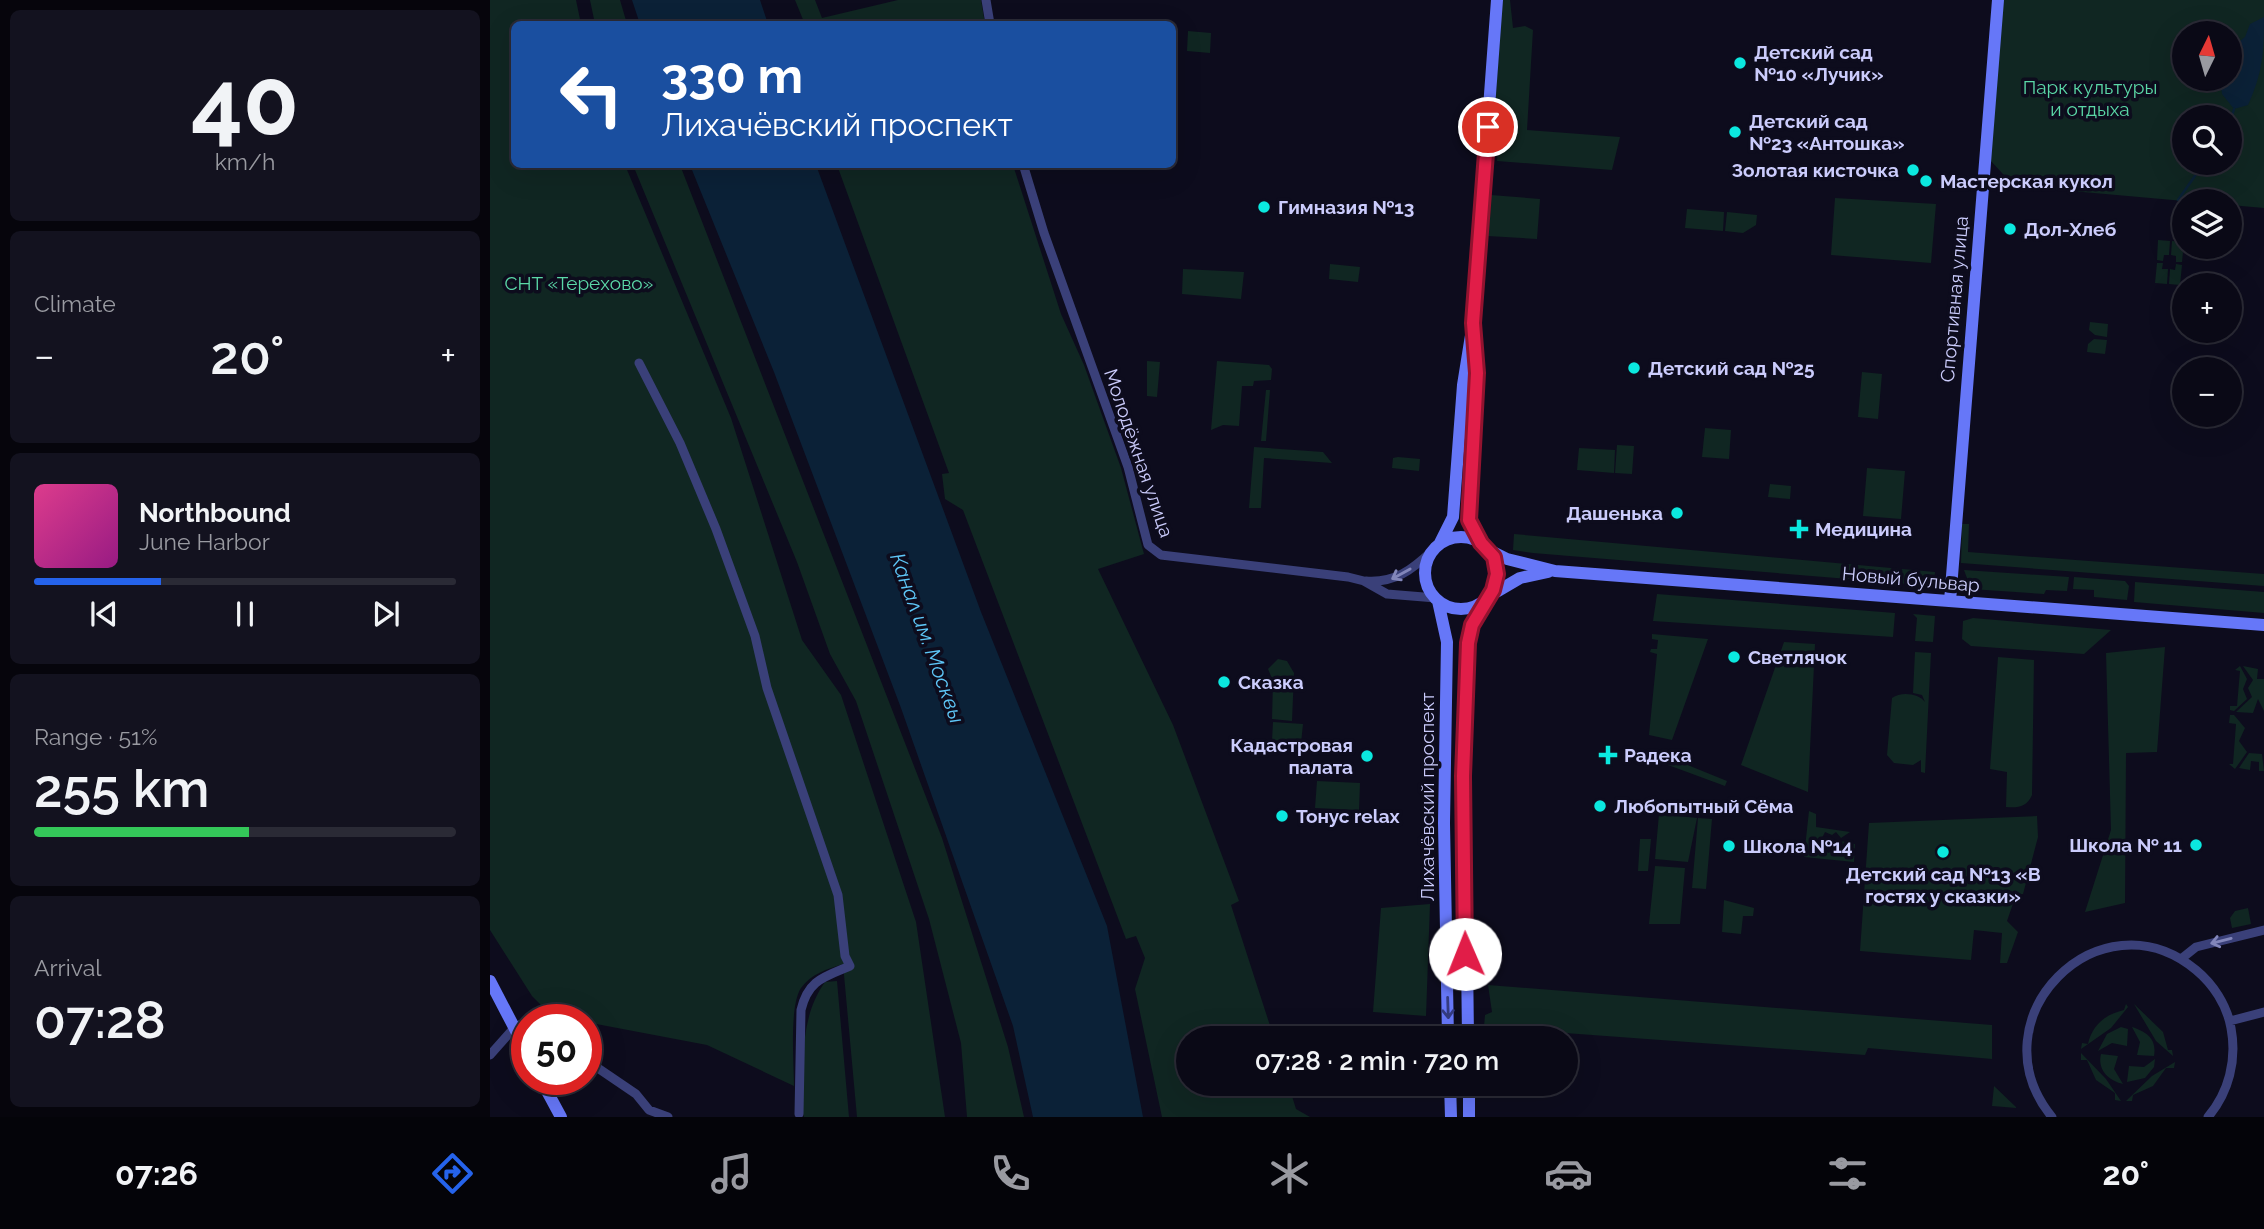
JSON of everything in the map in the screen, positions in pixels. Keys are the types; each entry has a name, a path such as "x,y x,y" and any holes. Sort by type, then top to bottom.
{"main road":[{"path":"1473,323 1497,0"},
{"name":"Спортивная улица","path":"1950,601 1998,0"},
{"name":"Лихачёвский проспект","path":"1468,1026 1464,708 1468,643 1497,574 1485,546 1469,520 1477,373 1473,323"},
{"name":"Лихачёвский проспект","path":"1448,1026 1444,823 1447,642 1437,599 1428,586 1425,571 1453,517 1463,385 1473,323"},
{"path":"1436,547 1460,537 1485,546"},
{"name":"Новый бульвар","path":"1485,546 1507,559 1555,571 2264,625"},
{"name":"Новый бульвар","path":"1486,599 1520,578 1555,571"},
{"path":"1437,599 1460,609 1486,599"},
{"path":"490,981 511,1022"},
{"path":"550,1096 561,1117"},
{"path":"1450,1096 1451,1117"},
{"path":"1469,1096 1469,1117"}],"street":[{"path":"986,0 990,21"},
{"name":"Молодёжная улица","path":"1024,168 1044,233 1128,467 1148,545 1161,555 1364,581 1395,579 1436,547"},
{"path":"639,363 680,443 716,529 755,636 767,688 788,740 842,912 845,956 850,965 818,980 805,993 801,1010 797,1116"},
{"name":"Молодёжная улица","path":"1364,581 1387,594 1437,599"},
{"path":"2181,960 2196,947 2264,930"},
{"path":"2052,1117 2033,1086 2027,1045 2031,1019 2039,999 2059,974 2077,960 2097,951 2129,946 2161,951 2199,972 2214,989 2230,1021 2232,1064 2223,1094 2207,1117"},
{"path":"2230,1021 2264,1012"},
{"path":"490,1055 511,1031"},
{"path":"602,1073 636,1094 649,1110 668,1117"}],"green space":[{"name":"СНТ «Терехово»","path":"490,0 576,0 580,21 511,21 511,168 626,168 731,418 802,640 841,695 916,922 945,1117 857,1117 843,964 814,976 801,988 797,996 793,1050 794,1086 707,1045 602,1025 602,1004 540,1004 532,996 490,930"},
{"path":"590,0 620,0 626,21 594,21"},
{"path":"795,0 815,0 822,18 898,0 981,0 984,21 804,21"},
{"path":"1502,0 1510,0 1513,28 1525,26 1533,30 1527,130 1620,137 1612,170 1497,161 1501,109 1495,109"},
{"name":"Парк культуры и отдыха","path":"2002,0 2264,0 2264,208 2242,206 2242,189 2172,189 2172,200 2014,186 1990,160"},
{"path":"1188,31 1211,33 1210,53 1187,51"},
{"path":"634,168 681,168 942,838 1008,1047 1024,1117 967,1117 961,1043 929,919 856,701 830,654 797,562"},
{"path":"838,168 1014,168 1061,314 1084,365 1121,468 1144,554 1098,569 1173,725 1239,901 1231,905 1270,1026 1176,1026 1176,1096 1292,1096 1296,1109 1310,1117 1162,1117 1135,989 1145,958 1136,936 1126,939 963,510 945,499 942,474 949,473"},
{"path":"1491,195 1540,199 1537,239 1488,236"},
{"path":"1835,198 1936,204 1931,263 1831,255"},
{"path":"1687,209 1724,212 1723,231 1685,228"},
{"path":"1727,212 1757,215 1756,225 1743,233 1725,231"},
{"path":"2158,240 2170,241 2169,255 2164,255 2163,261 2157,260"},
{"path":"2157,263 2163,263 2162,269 2168,269 2167,284 2155,283"},
{"path":"1330,264 1360,267 1358,282 1329,279"},
{"path":"2176,264 2182,265 2181,273 2172,273 2172,284 2169,284 2170,269 2175,270"},
{"path":"1183,269 1244,272 1241,299 1182,294"},
{"path":"2090,322 2108,324 2107,337 2095,335 2089,330"},
{"path":"2094,339 2107,340 2105,354 2087,352 2088,344"},
{"path":"1147,361 1160,362 1157,397 1147,396"},
{"path":"1217,361 1269,365 1272,369 1271,380 1254,381 1253,386 1242,386 1239,426 1223,425 1211,430"},
{"path":"1862,372 1882,374 1878,419 1858,417"},
{"path":"1266,390 1270,390 1266,441 1261,441"},
{"path":"1705,428 1731,430 1729,459 1702,457"},
{"path":"1617,445 1634,446 1632,474 1615,473"},
{"path":"1254,447 1323,452 1332,463 1264,458 1261,508 1249,508"},
{"path":"1579,448 1615,450 1614,473 1577,470"},
{"path":"1393,458 1420,459 1419,471 1392,468"},
{"path":"1867,468 1905,471 1901,519 1863,516"},
{"path":"1770,484 1791,486 1790,499 1768,497"},
{"path":"1962,524 1969,524 1968,552 2264,574 2264,586 1961,563"},
{"path":"1514,534 1935,572 1934,586 1533,553 1513,550"},
{"path":"1964,570 2069,577 2067,591 2046,590 2044,594 1971,589"},
{"path":"2074,577 2125,581 2129,586 2127,600 2094,597 2094,590 2073,589"},
{"path":"2135,582 2264,592 2264,613 2134,602"},
{"path":"1657,594 1895,613 1893,637 1653,621"},
{"path":"1913,614 1935,616 1933,642 1915,641 1917,618"},
{"path":"1973,618 2111,630 2084,654 1971,646 1962,639 1963,621"},
{"path":"1652,634 1708,639 1672,740 1649,735 1657,654 1650,652 1651,649 1657,649 1658,640 1652,639"},
{"path":"1784,642 1815,644 1808,792 1741,765"},
{"path":"2165,647 2157,752 2126,753 2125,903 2085,912 2111,830 2106,653"},
{"path":"1915,652 1931,653 1925,773 1921,772 1921,760 1913,765 1894,763 1887,755 1892,698 1910,694 1925,702 1922,695 1913,693"},
{"path":"1998,657 2034,660 2032,795 2028,802 2018,807 2006,807 2007,772 1990,769"},
{"path":"1278,659 1287,661 1294,673 1292,721 1272,719 1273,681 1268,669"},
{"path":"2240,666 2247,679 2243,689 2247,699 2234,711 2230,710 2230,706 2237,706 2240,671 2235,670"},
{"path":"2243,666 2258,669 2257,679 2264,679 2264,711 2258,699 2253,713 2236,712 2252,697 2248,688 2253,680"},
{"path":"2230,715 2234,715 2245,728 2239,741 2247,752 2235,769 2229,764 2233,764 2236,724 2229,723"},
{"path":"1273,722 1303,724 1301,743 1272,741"},
{"path":"2249,753 2262,754 2264,771 2259,771 2259,762 2251,761 2250,770 2239,768"},
{"path":"1663,755 1727,781 1725,786 1660,762"},
{"path":"1317,781 1360,783 1359,810 1315,808"},
{"path":"1809,811 1816,814 1816,827 1850,832 1841,838 1836,832 1832,835 1825,832 1822,838 1830,841 1825,849 1828,853 1834,851 1834,846 1840,847 1841,841 1855,844 1854,862 1804,857"},
{"path":"1659,814 1697,818 1688,862 1655,859"},
{"path":"2037,816 2038,837 2023,894 2016,895 2007,921 2018,932 2007,963 2000,963 2002,933 1974,930 1971,960 1860,951 1869,823"},
{"path":"1698,818 1712,819 1706,889 1692,888"},
{"path":"1640,839 1651,839 1648,871 1638,871"},
{"path":"1655,866 1685,868 1680,924 1649,924"},
{"path":"1724,900 1754,908 1753,916 1743,916 1741,934 1722,932"},
{"path":"1430,904 1426,1016 1373,1012 1381,908"},
{"path":"2248,908 2251,924 2232,928 2230,918 2235,911"},
{"path":"837,981 849,1117 804,1117 801,1107 807,1026 817,996 825,982"},
{"path":"1488,985 1992,1025 1992,1059 1868,1048 1865,1055 1578,1034 1578,1026 1484,1026 1485,1015 1492,1012"},
{"path":"2126,1004 2128,1007 2111,1028 2081,1049 2082,1043 2088,1044 2101,1021 2124,1010"},
{"path":"2134,1004 2163,1032 2168,1050 2172,1050 2173,1056 2156,1041"},
{"path":"2121,1027 2128,1029 2127,1046 2112,1043 2098,1051 2107,1034"},
{"path":"2132,1027 2150,1037 2154,1045 2154,1056 2137,1055 2140,1042"},
{"path":"2081,1053 2106,1079 2121,1101 2115,1100 2115,1093 2096,1080 2087,1060 2081,1060"},
{"path":"2101,1054 2118,1056 2114,1069 2123,1084 2105,1074 2100,1060"},
{"path":"2155,1059 2154,1067 2145,1078 2127,1082 2129,1066 2144,1067"},
{"path":"2175,1062 2174,1068 2166,1068 2153,1086 2133,1095 2132,1101 2126,1101 2152,1076"},
{"path":"1994,1086 2017,1108 1992,1106"}],"water":[{"path":"632,0 760,0 767,21 639,21"},
{"path":"2264,17 2260,72 2248,105 2231,105 2222,91 2242,91 2242,39 2250,24"},
{"name":"Канал им. Москвы","path":"691,168 817,168 981,612 1107,926 1143,1117 1033,1117 1013,1026 901,708 774,372"}],"waterway":[{"path":"2186,189 2196,175"}],"place":[{"name":"Детский сад №10 «Лучик»","path":"1740,63"},
{"name":"Детский сад №23 «Антошка»","path":"1735,132"},
{"name":"Золотая кисточка","path":"1913,170"},
{"name":"Мастерская кукол","path":"1926,181"},
{"name":"Гимназия №13","path":"1264,207"},
{"name":"Дол-Хлеб","path":"2010,229"},
{"name":"Детский сад №25","path":"1634,368"},
{"name":"Дашенька","path":"1677,513"},
{"name":"Медицина","path":"1799,529"},
{"name":"Светлячок","path":"1734,657"},
{"name":"Сказка","path":"1224,682"},
{"name":"Радека","path":"1608,755"},
{"name":"Кадастровая палата","path":"1367,756"},
{"name":"Любопытный Сёма","path":"1600,806"},
{"name":"Тонус relax","path":"1282,816"},
{"name":"Школа № 11","path":"2196,845"},
{"name":"Школа №14","path":"1729,846"},
{"name":"Детский сад №13 «В гостях у сказки»","path":"1943,852"}],"route":[{"path":"1465,954 1463,776 1468,643 1472,625 1493,590 1497,574 1494,557 1481,543 1469,520 1477,373 1473,323 1488,127"}]}
